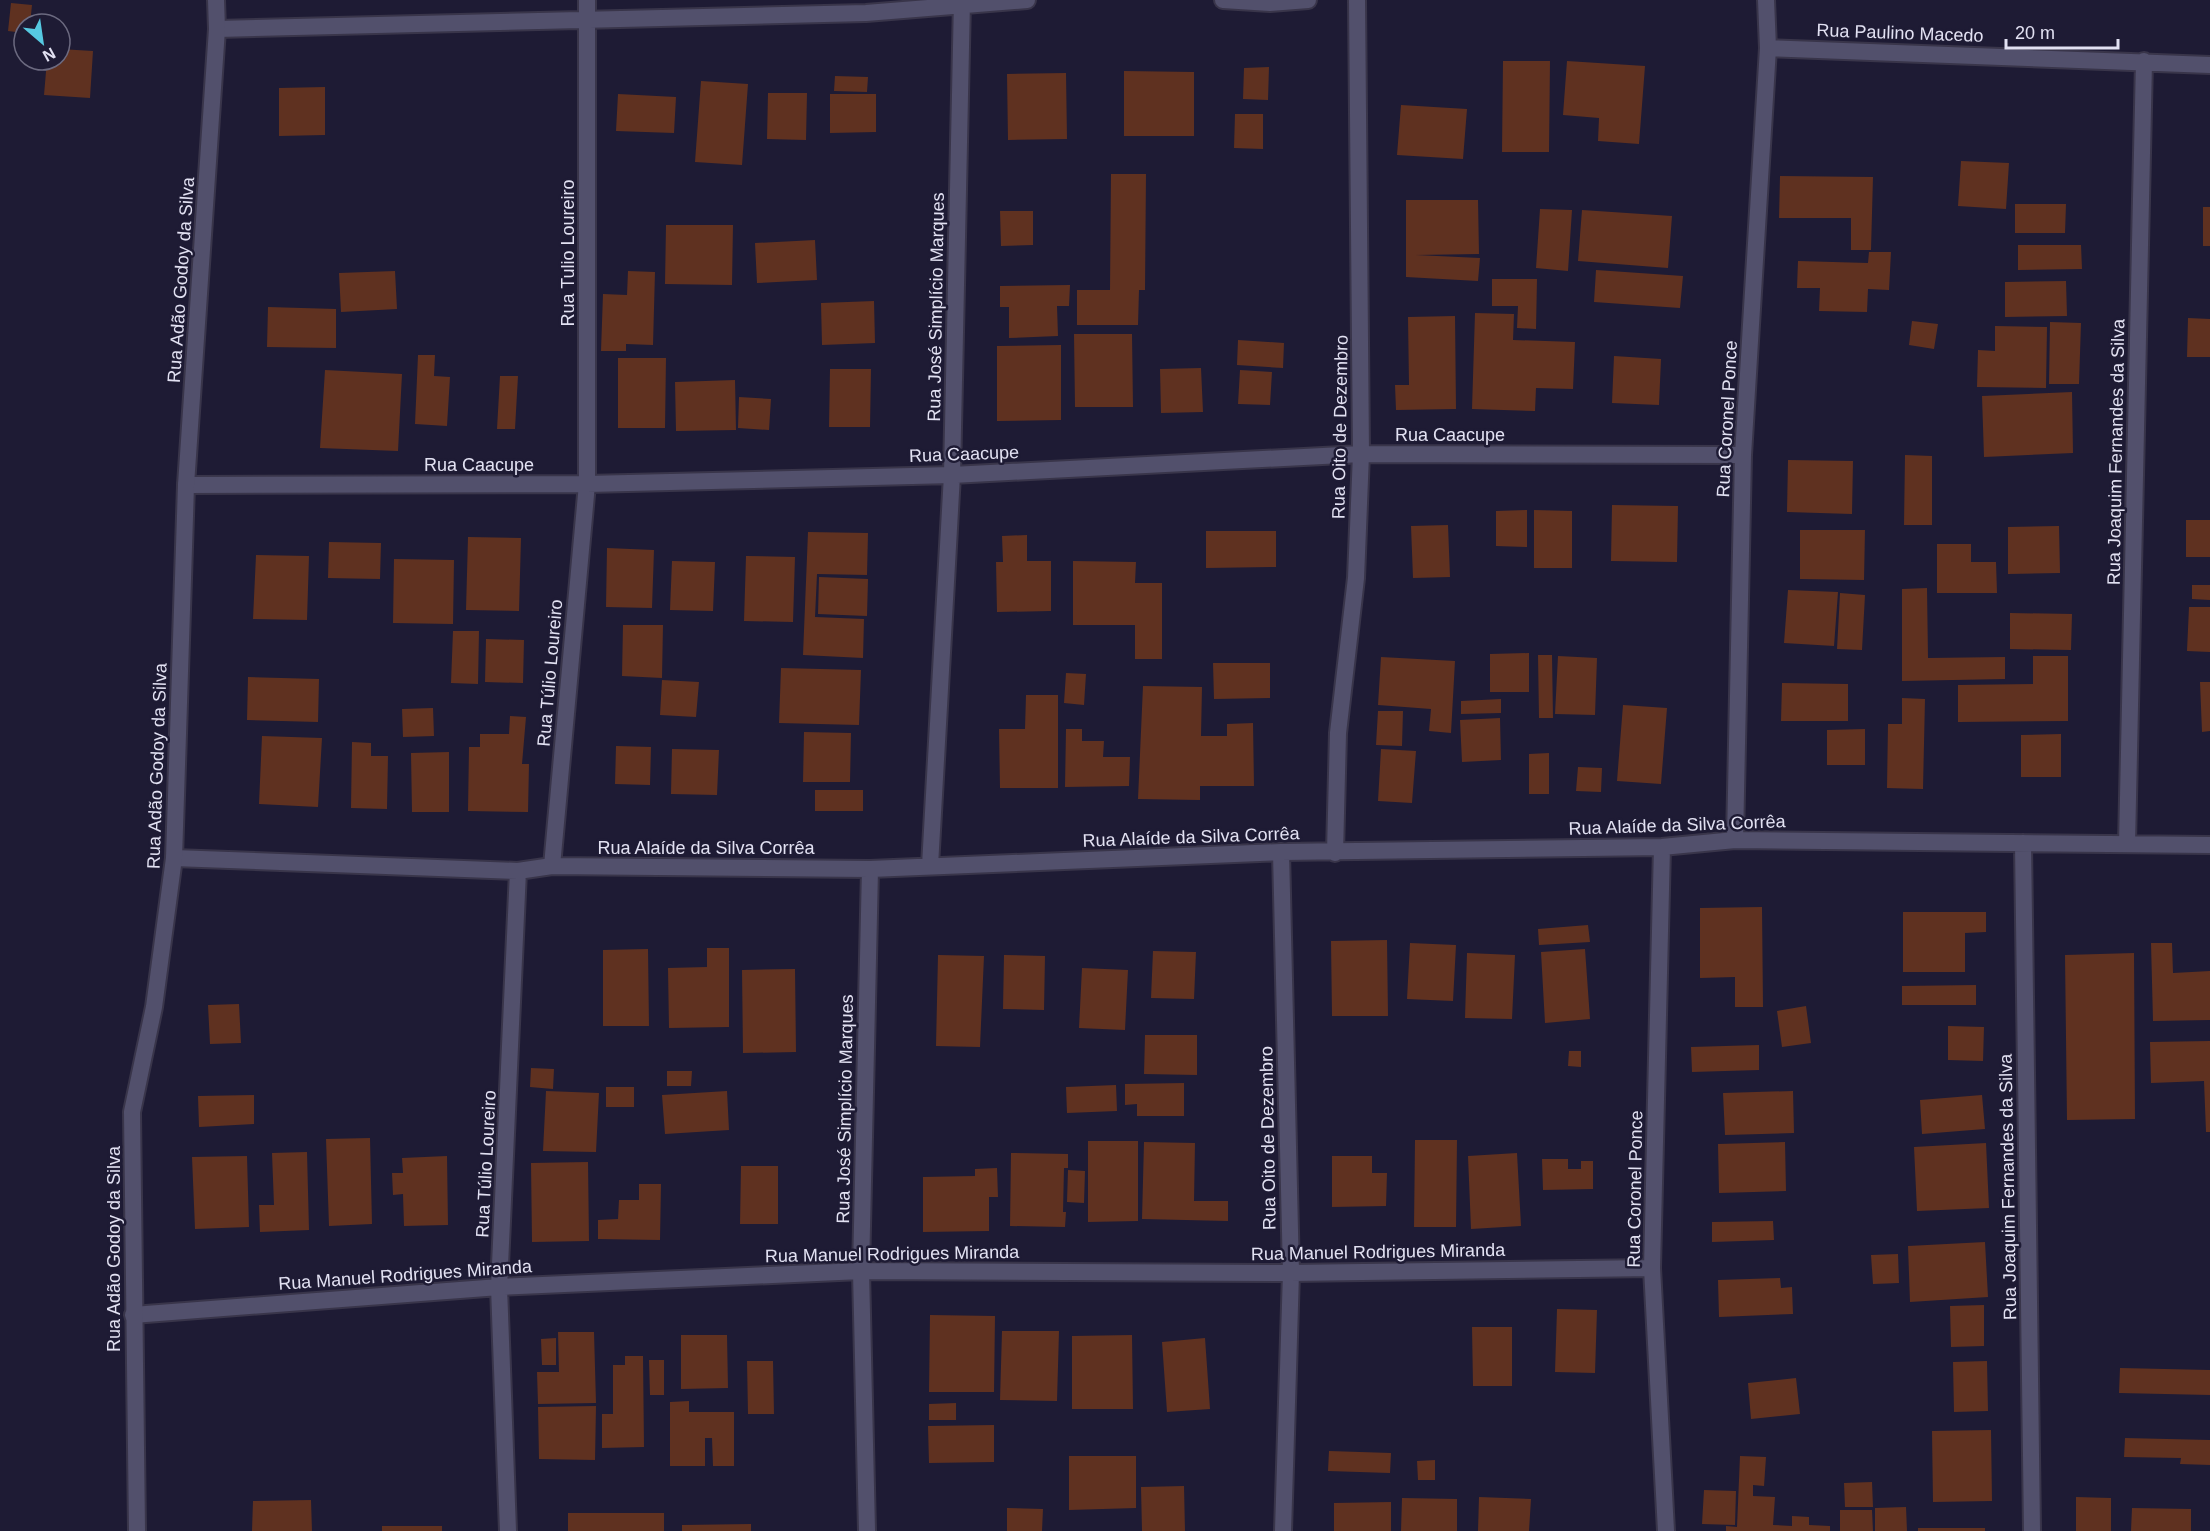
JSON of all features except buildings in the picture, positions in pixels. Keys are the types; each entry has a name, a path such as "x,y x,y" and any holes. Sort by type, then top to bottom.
{"street":[{"name":"Rua Adão Godoy da Silva","path":"137,1531 132,1112 154,1007 174,858 186,485 217,29 216,0"},
{"path":"587,0 587,22"},
{"path":"217,29 587,22 866,13 962,2 1027,0"},
{"path":"1223,0 1270,3 1308,0"},
{"name":"Rua Oito de Dezembro","path":"1335,853 1338,733 1356,578 1361,454 1358,0"},
{"name":"Rua Coronel Ponce","path":"1735,840 1743,455 1768,48 1766,0"},
{"name":"Rua José Simplício Marques","path":"930,866 952,475 962,2"},
{"name":"Rua Tulio Loureiro","path":"587,22 587,484"},
{"name":"Rua Paulino Macedo","path":"1768,48 2210,65"},
{"name":"Rua Joaquim Fernandes da Silva","path":"2127,844 2144,61"},
{"name":"Rua Caacupe","path":"186,485 587,484 952,475 1361,454 1743,455"},
{"name":"Rua Túlio Loureiro","path":"552,866 587,484"},
{"name":"Rua Alaíde da Silva Corrêa","path":"174,858 519,871 552,866 870,869 1281,852 1662,847 1735,840 2210,845"},
{"name":"Rua Joaquim Fernandes da Silva","path":"2023,843 2032,1531"},
{"name":"Rua Coronel Ponce","path":"1662,847 1652,1268 1666,1531"},
{"name":"Rua Oito de Dezembro","path":"1281,852 1291,1273 1283,1531"},
{"name":"Rua José Simplício Marques","path":"867,1531 861,1271 870,869"},
{"name":"Rua Túlio Loureiro","path":"508,1531 500,1287 519,871"},
{"name":"Rua Manuel Rodrigues Miranda","path":"133,1315 500,1287 861,1271 1291,1273 1652,1268"}]}
